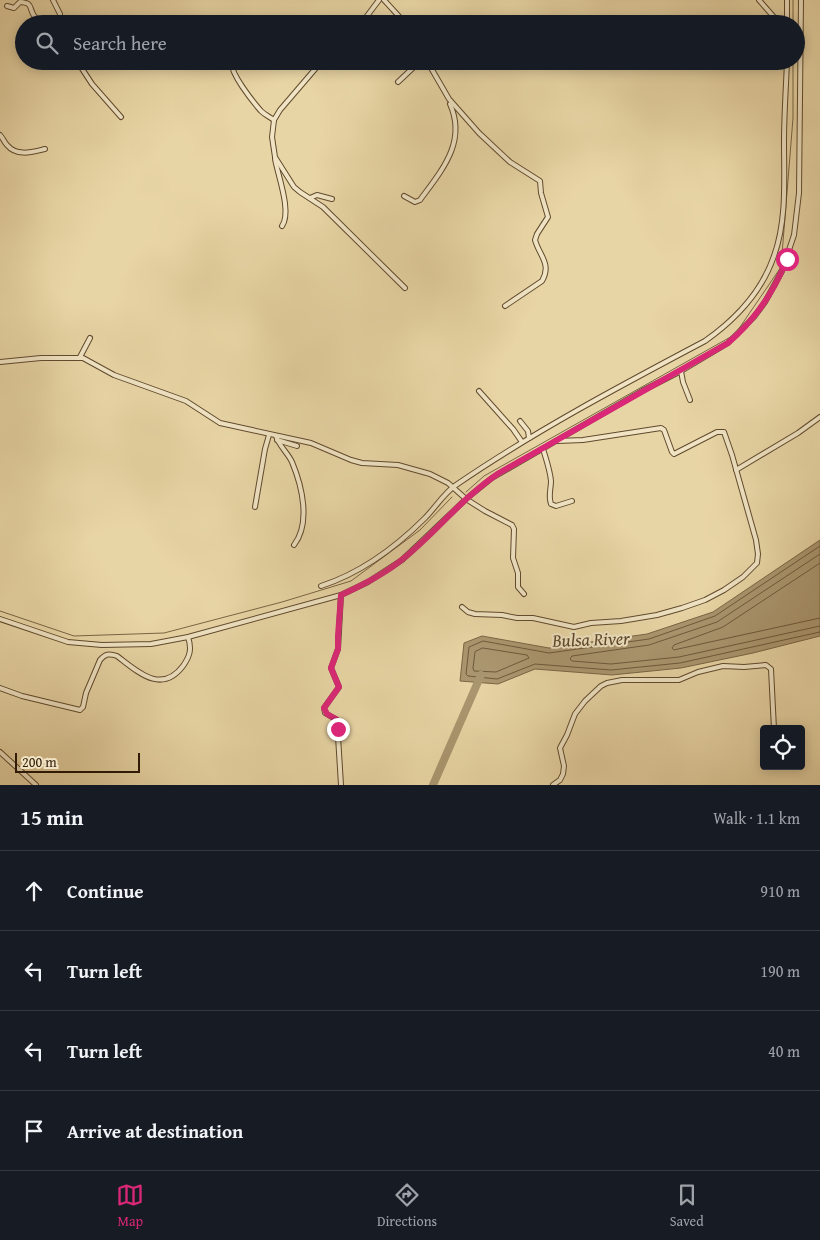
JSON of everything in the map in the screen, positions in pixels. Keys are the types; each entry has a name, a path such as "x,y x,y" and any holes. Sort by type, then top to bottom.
{"street":[{"path":"54,0 60,15"},
{"path":"368,15 379,0"},
{"path":"384,0 398,15"},
{"path":"760,0 772,15"},
{"path":"787,0 787,15"},
{"path":"802,0 802,15"},
{"path":"6,6 14,8 20,2 27,3 32,8 34,15"},
{"path":"84,70 100,94 121,116"},
{"path":"232,70 261,110 274,120"},
{"path":"282,226 286,218 272,144 274,120 280,110 314,70"},
{"path":"398,82 411,70"},
{"path":"404,196 415,202 420,200 450,157 456,133 454,112 449,99 432,70"},
{"path":"321,586 353,573 395,546 427,516 453,487 522,442 705,341 728,323 750,300 769,268 779,239 784,190 787,70"},
{"path":"0,619 55,638 85,644 126,646 151,644 188,637 341,595 377,577 405,557 466,499 499,473 728,343 754,317 774,287 791,247 799,192 801,70"},
{"path":"449,99 479,133 505,158 521,170 537,178 540,182 541,194 548,217 534,240 546,264 544,278 505,306"},
{"path":"0,135 8,146 20,152 28,153 45,149"},
{"path":"275,157 294,186 323,207 405,288"},
{"path":"310,198 316,195 332,199"},
{"path":"80,357 90,338"},
{"path":"0,362 80,357 87,359 114,375 186,402 220,423 269,434 297,446"},
{"path":"681,371 690,400"},
{"path":"479,392 516,432 522,442"},
{"path":"736,470 798,433 820,417"},
{"path":"520,421 528,430 529,438"},
{"path":"462,607 468,612 475,614 534,618 564,626 577,627 591,623 621,621 657,615 682,608 716,594 748,574 755,566 758,558 756,540 725,434 721,431 674,454 664,430 661,428 588,440 557,441"},
{"path":"255,507 269,434"},
{"path":"277,438 311,443 351,460 410,467 444,480 466,499 512,525 514,528 512,533 513,558 518,573 518,587 524,594"},
{"path":"277,438 292,461 303,502 304,511 300,532 294,545"},
{"path":"543,449 550,472 549,498 551,504 556,506 572,501"},
{"path":"341,595 338,649 331,668 339,687 324,708 325,712 337,720 341,785"},
{"path":"0,688 22,696 80,710 83,707 86,693 103,656 111,654 117,656 148,678 163,680 176,674 186,661 191,648 188,637"},
{"path":"553,785 560,780 563,774 564,766 560,748 567,736 574,714 585,701 607,683 631,680 679,680 698,672 723,666 766,666 771,669 774,725"},
{"path":"0,752 36,785"}],"water":[{"path":"820,540 820,636 753,653 681,668 612,675 535,669 498,684 460,681 464,643 482,636 549,648 647,634 713,612"}],"waterway":[{"path":"793,0 793,15"},
{"path":"738,330 781,267 793,118 793,70"},
{"path":"466,492 484,476 734,335"},
{"path":"0,611 74,636 164,633 282,602 351,581 420,530 452,497"},
{"name":"Bulsa River","path":"433,785 481,675"}],"route":[{"path":"338,729 337,720 327,714 324,708 339,687 331,668 338,649 341,595 377,577 405,557 466,499 499,473 642,391 714,353 728,343 738,335 766,302 787,259"}]}
